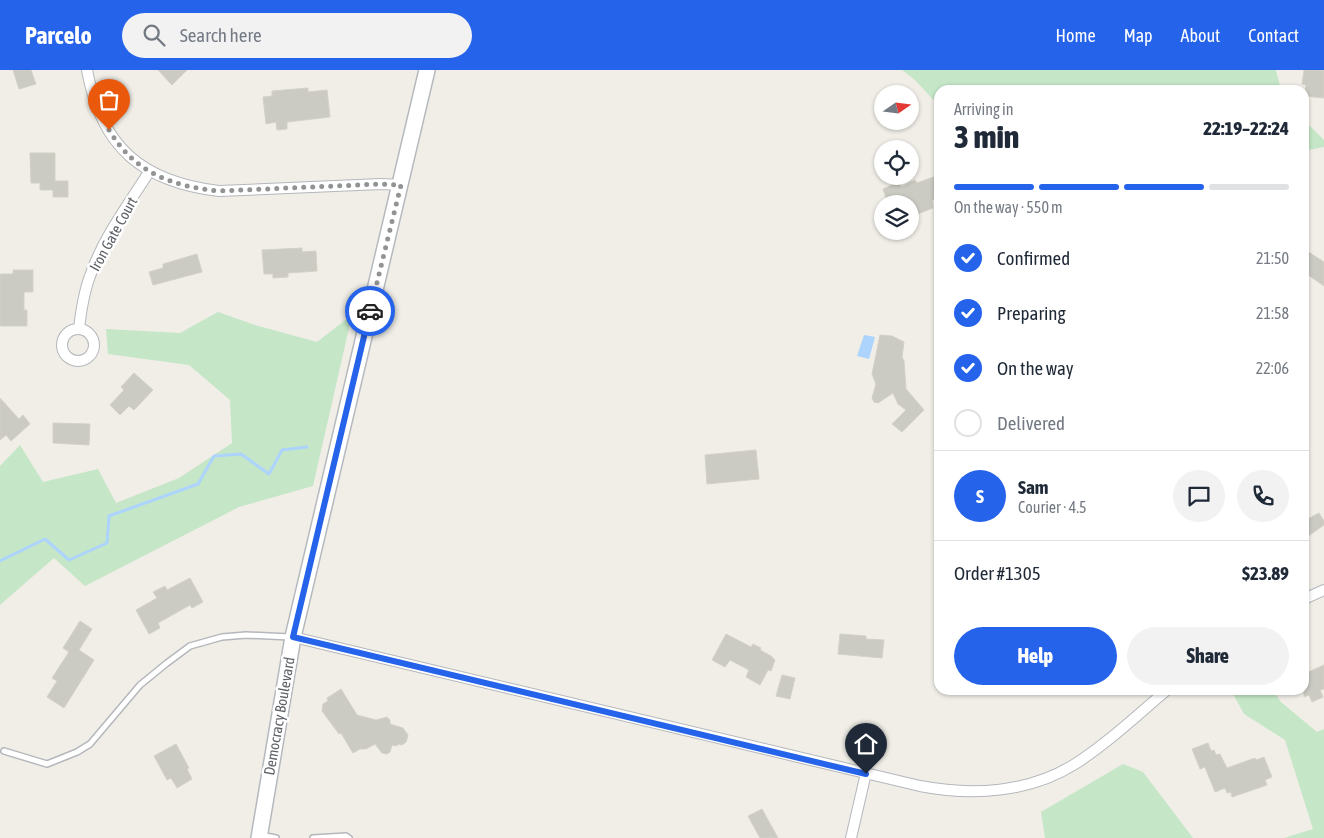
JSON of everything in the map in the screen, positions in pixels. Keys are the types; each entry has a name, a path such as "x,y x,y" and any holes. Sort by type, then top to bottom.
{"main road":[{"name":"Democracy Boulevard","path":"259,837 293,637 427,70"}],"street":[{"path":"87,70 98,109 120,148 149,172 167,180 183,185 219,191 381,184 401,185"},
{"name":"Iron Gate Court","path":"79,329 85,292 96,259 114,226 149,172"},
{"path":"1309,597 1324,590"},
{"path":"293,637 866,774 957,792 990,792 1021,786 1048,777 1074,764 1109,739 1161,695"},
{"path":"851,838 866,774"}],"lane":[{"path":"4,751 47,764 77,752 90,744 140,685 190,646 222,637 246,635 293,637"},
{"path":"313,838 346,836 349,838"},
{"path":"259,837 276,838"}],"green space":[{"path":"902,70 1276,70 1280,85 934,85 934,101 915,80"},
{"path":"1309,125 1324,140 1324,147 1309,150"},
{"path":"218,312 255,325 317,342 352,315 313,486 239,507 85,586 54,558 0,605 0,466 20,445 43,482 98,469 116,503 179,478 232,443 230,400 189,365 108,354 106,329 180,333"},
{"path":"1234,695 1276,695 1281,702 1317,732 1324,729 1324,838 1284,838 1313,829 1285,740 1244,714"},
{"path":"1123,764 1143,772 1193,838 1045,838 1041,812"}],"water":[{"path":"864,335 875,337 869,359 857,356"}],"building":[{"path":"13,70 31,70 36,84 19,89"},
{"path":"158,70 187,70 172,85"},
{"path":"1304,70 1324,70 1324,98 1309,96 1309,85 1302,84"},
{"path":"308,88 308,92 327,90 330,117 287,122 287,129 277,130 276,122 266,124 263,97 272,96 272,91"},
{"path":"30,153 55,153 55,181 68,181 68,197 53,197 53,190 40,190 40,183 31,183"},
{"path":"934,177 933,208 919,213 919,195 885,195 883,189 892,185 900,185 901,187 905,185 919,185 919,182"},
{"path":"302,248 302,252 316,251 317,271 288,273 288,277 273,278 273,274 264,274 262,250"},
{"path":"1309,252 1324,262 1324,286 1309,276"},
{"path":"197,254 202,272 153,285 149,272 163,268 163,264"},
{"path":"13,270 33,270 33,292 24,292 24,310 27,310 27,326 0,326 0,274 13,274"},
{"path":"880,335 892,336 904,342 902,357 906,389 924,410 902,432 892,424 906,410 898,404 893,393 878,403 874,402 872,398 876,384 872,374"},
{"path":"134,373 153,390 134,410 129,406 120,415 110,405 124,390 121,387"},
{"path":"0,398 19,419 23,415 30,424 11,441 6,435 0,440"},
{"path":"53,423 90,424 89,445 53,443"},
{"path":"756,450 759,479 707,484 705,455"},
{"path":"1319,513 1324,521 1324,525 1309,536 1309,518"},
{"path":"190,578 203,602 192,608 190,605 158,623 160,628 149,634 136,610 157,598 153,592 165,586 167,590"},
{"path":"80,621 92,629 79,650 94,660 64,708 47,697 57,681 52,678 69,652 63,648"},
{"path":"726,634 751,647 753,644 761,648 760,650 775,660 771,671 768,670 760,685 746,677 749,670 730,660 725,667 712,660"},
{"path":"840,634 866,636 866,639 884,640 882,658 838,654"},
{"path":"1324,665 1324,689 1320,690 1323,697 1312,702 1309,695 1309,672"},
{"path":"782,675 795,678 790,699 776,696"},
{"path":"341,689 357,715 376,720 387,717 390,720 390,724 403,728 408,735 406,742 402,745 392,745 390,752 387,754 382,753 375,744 353,753 341,733 339,734 322,711 323,704 328,701 327,698"},
{"path":"1208,743 1211,751 1214,750 1216,755 1220,754 1227,768 1255,758 1256,760 1264,757 1272,777 1265,780 1267,785 1232,797 1231,792 1227,793 1225,788 1215,792 1205,767 1200,769 1192,749"},
{"path":"176,744 189,768 187,769 192,779 177,788 171,778 167,780 154,756"},
{"path":"762,809 778,838 760,838 748,816"}],"waterway":[{"path":"0,561 45,539 69,560 107,543 109,516 198,484 214,456 241,454 269,474 282,450 307,447"}],"way so far":[{"path":"109,130 120,148 149,172 167,180 198,189 219,191 381,184 401,185 370,311"}],"route":[{"path":"370,311 293,637 866,774"}]}
